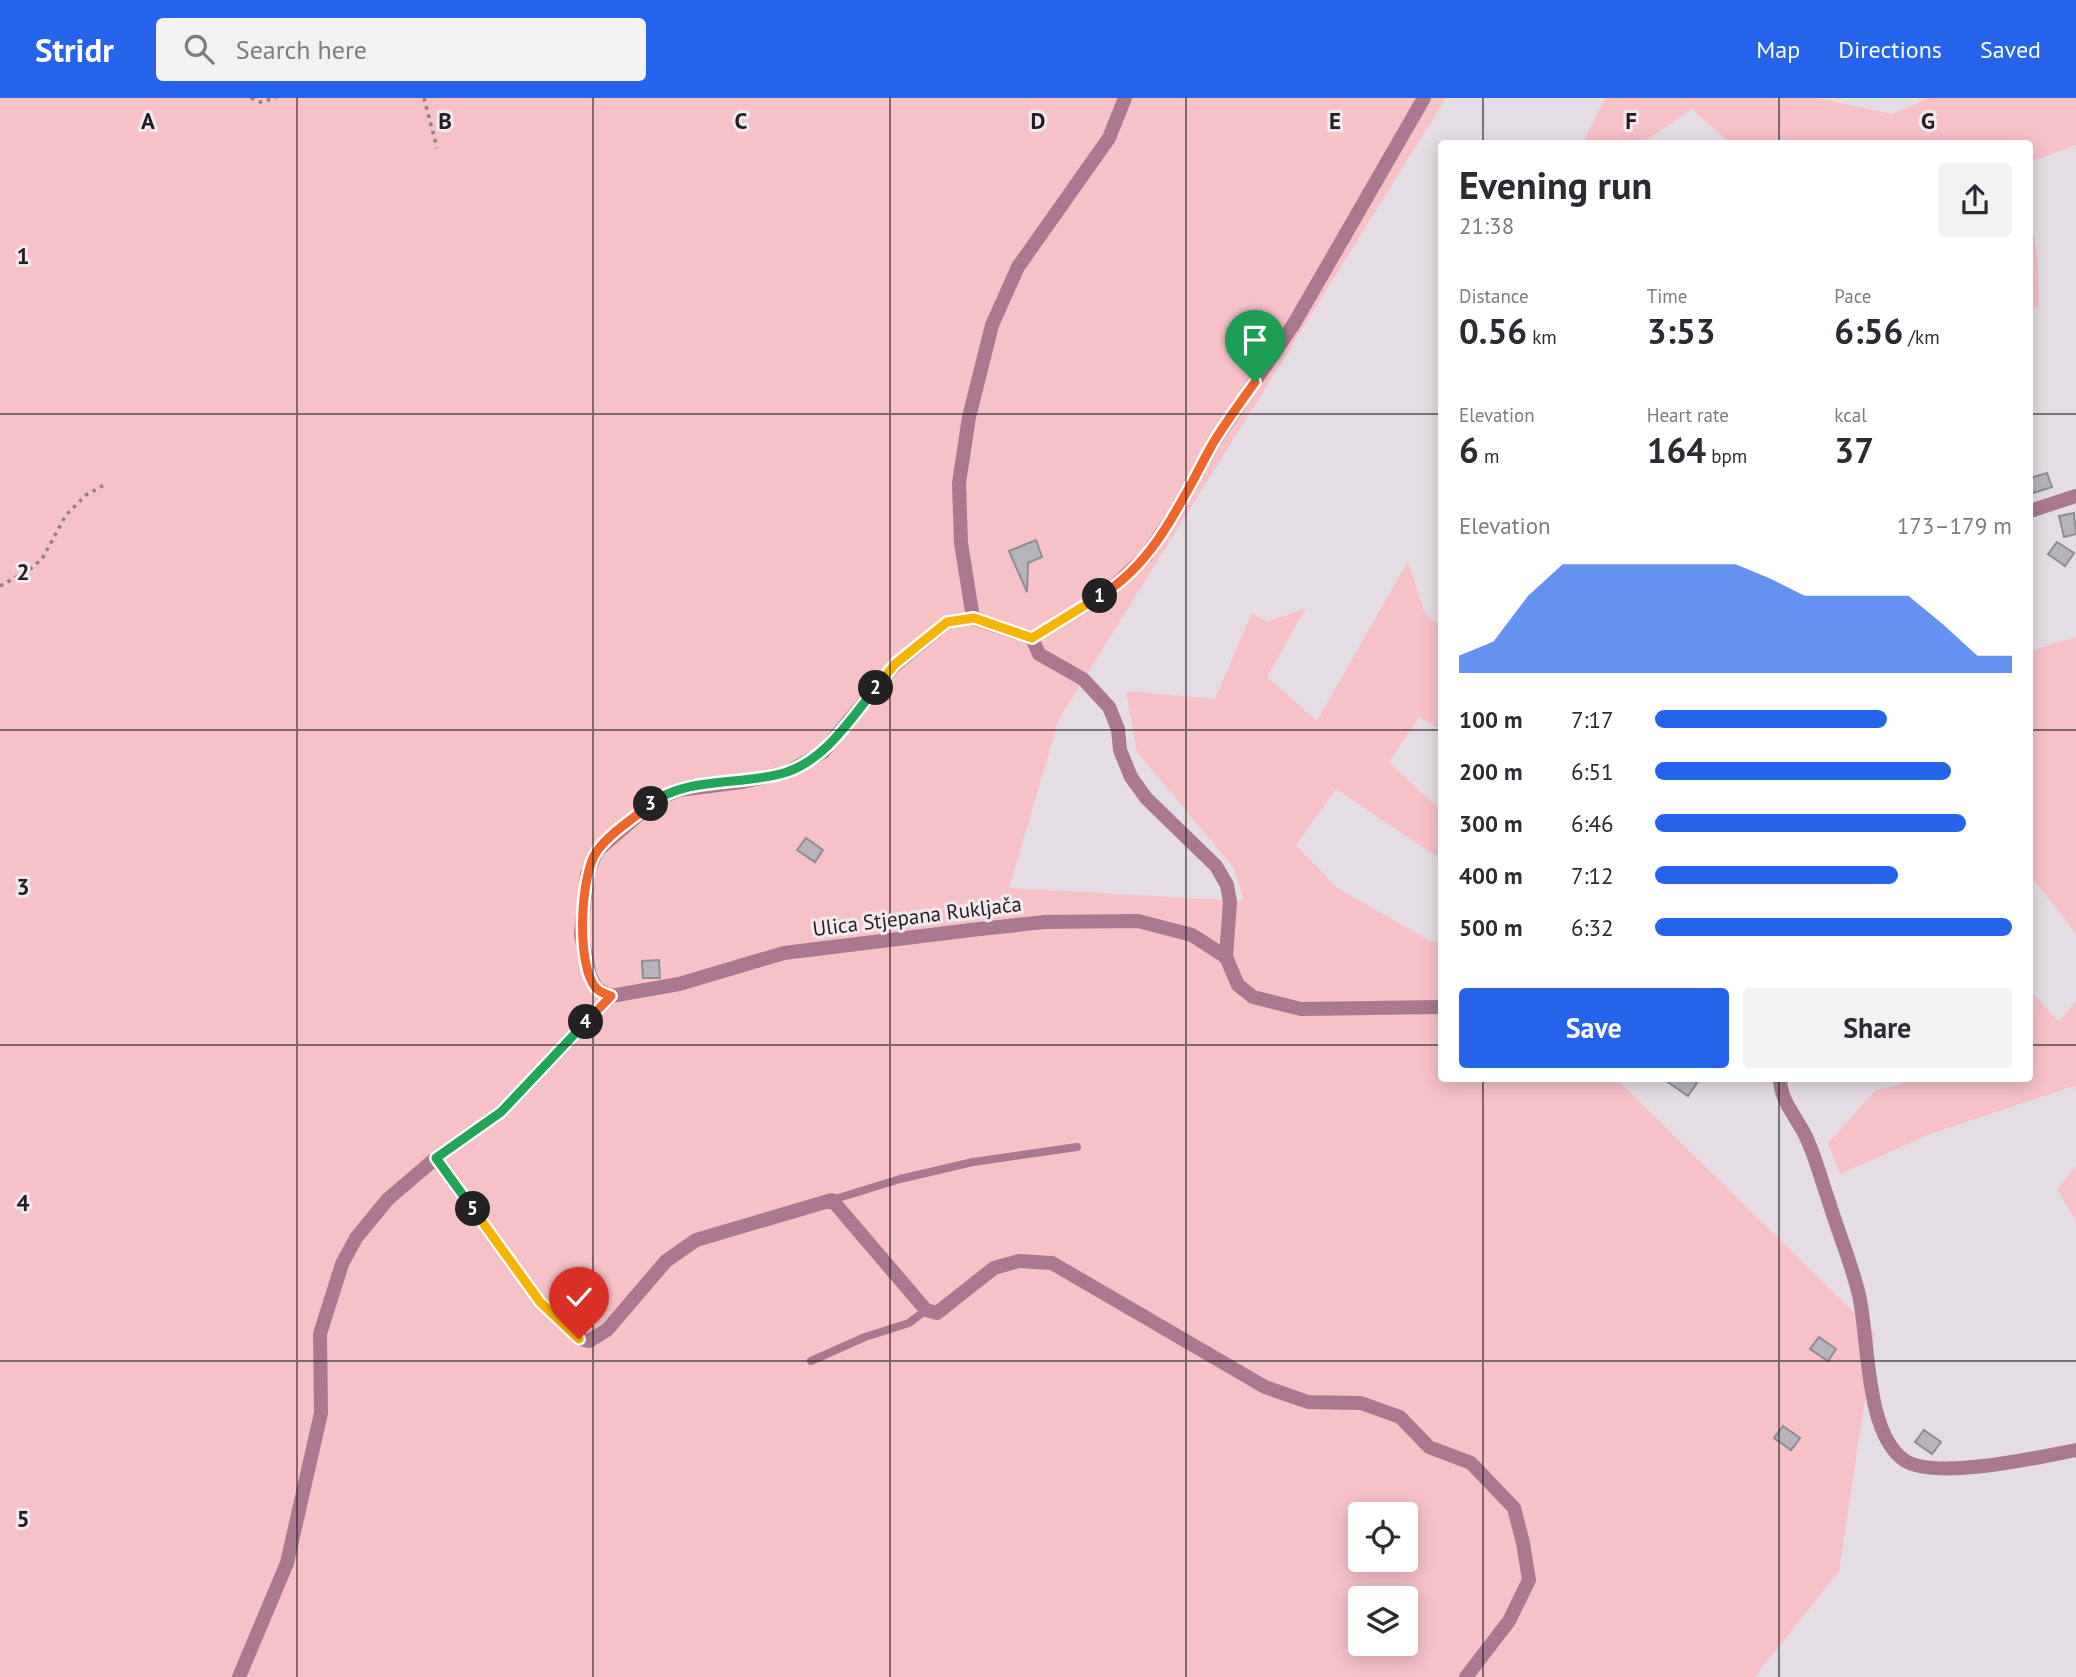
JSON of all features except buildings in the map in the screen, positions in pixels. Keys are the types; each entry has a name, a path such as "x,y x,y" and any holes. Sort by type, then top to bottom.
{"street":[{"path":"974,618 961,543 959,483 969,417 992,325 1018,267 1108,138 1125,98"},
{"path":"1032,638 1109,591 1146,556 1174,515 1214,442 1295,322 1424,98"},
{"path":"2033,510 2076,496"},
{"path":"239,1677 286,1563 321,1413 320,1334 342,1264 356,1238 388,1199 436,1158 501,1112 611,996 597,989 590,976 581,934 587,874 597,851 657,799 679,790 742,782 788,772 823,752 895,664 947,622 974,618 1032,638 1039,654 1083,678 1109,707 1118,729 1120,750 1131,777 1146,798 1216,866 1227,885 1230,902 1226,957 1238,985 1253,997 1301,1009 1438,1007"},
{"name":"Ulica Stjepana Rukljača","path":"611,996 679,984 785,953 1044,922 1138,921 1192,935 1226,957"},
{"path":"1780,1082 1780,1092 1807,1139 1848,1255 1865,1329 1872,1393 1885,1437 1895,1453 1906,1462 1921,1467 1942,1467 1999,1465 2076,1450"},
{"path":"436,1158 540,1302 579,1339 589,1341 607,1330 666,1261 696,1240 832,1200 926,1310 937,1313 994,1268 1019,1261 1052,1263 1265,1387 1308,1402 1361,1403 1400,1417 1429,1447 1472,1463 1514,1507 1529,1580 1508,1621 1466,1677"}],"lane":[{"path":"832,1200 900,1179 973,1162 1077,1147"},
{"path":"811,1361 865,1337 909,1323 926,1310"}],"path":[{"path":"251,98 260,102 276,98"},
{"path":"424,98 437,148"},
{"path":"0,586 29,570 42,559 66,515 86,495 106,484"}],"shaded area":[{"path":"0,98 1446,98 1059,719 1009,888 1244,901 1234,868 1137,752 1126,691 1215,699 1252,613 1267,622 1306,608 1267,677 1317,721 1408,561 1425,614 1438,623 1438,728 1419,717 1389,762 1438,807 1438,857 1336,789 1296,845 1336,887 1430,941 1438,942 1438,1082 1619,1082 1875,1333 1839,1571 1755,1677 0,1677"},
{"path":"1605,98 1818,98 1892,114 1929,98 2076,98 2076,145 2033,161 2033,140 1727,140 1692,109 1646,140 1584,140"},
{"path":"2033,229 2038,260 2039,308 2033,309"},
{"path":"2076,637 2076,933 2033,879 2033,650"},
{"path":"2033,993 2059,1022 2076,1001 2076,1092 2074,1086 1930,1134 1840,1174 1828,1143 1875,1091 1908,1082 2033,1082"},
{"path":"2076,1166 2076,1221 2057,1189"}],"route":[{"path":"579,1339 540,1302 436,1158 501,1112 611,996 597,989 590,976 581,934 587,874 597,851 657,799 702,785 742,782 788,772 823,752 895,664 947,622 974,618 1032,638 1109,591 1146,556 1174,515 1214,442 1255,382"}]}
